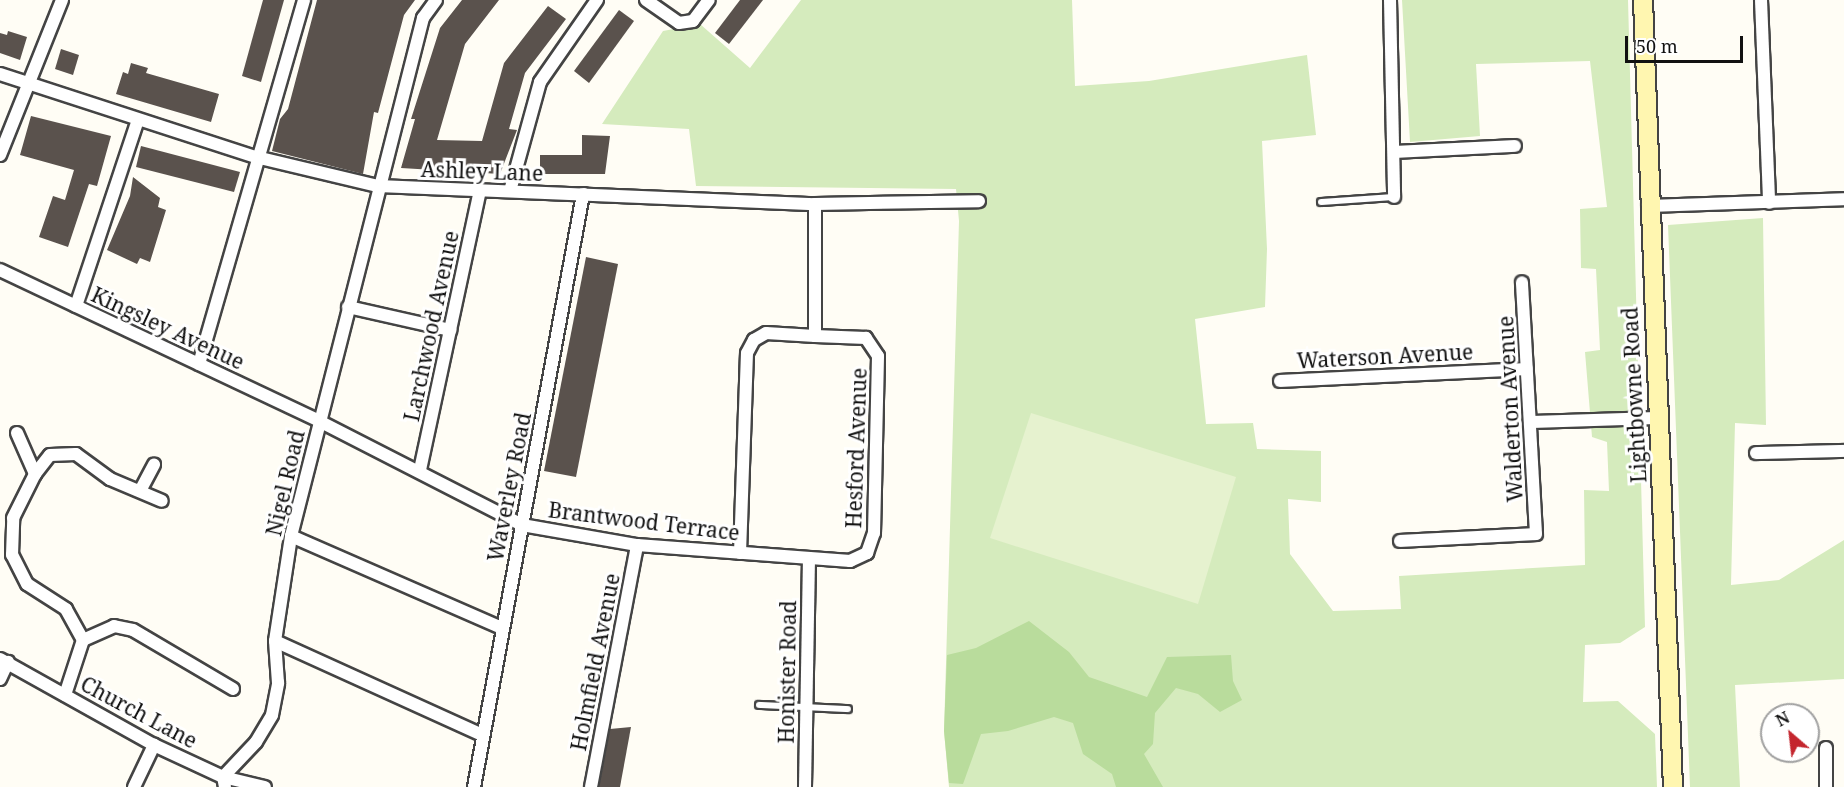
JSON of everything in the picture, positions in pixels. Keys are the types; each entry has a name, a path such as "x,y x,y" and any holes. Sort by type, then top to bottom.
{"main road":[{"name":"Lightbowne Road","path":"1643,0 1648,206 1673,787"}],"street":[{"path":"0,155 62,0"},
{"path":"199,364 256,157 304,0"},
{"name":"Nigel Road","path":"224,782 256,742 272,715 278,683 275,641 291,536 378,186 423,18 436,0"},
{"path":"510,191 540,82 597,0"},
{"path":"646,0 679,23 693,21 709,0"},
{"path":"1390,0 1395,152 1394,196"},
{"path":"1761,0 1769,203"},
{"name":"Ashley Lane","path":"0,74 256,157 378,186 815,204 979,201"},
{"path":"76,306 138,120"},
{"path":"1395,152 1515,146"},
{"name":"Larchwood Avenue","path":"420,470 480,190"},
{"name":"Waverley Road","path":"474,787 583,194"},
{"path":"1648,206 1844,199"},
{"path":"740,553 749,346 766,333 815,336 815,204"},
{"name":"Kingsley Avenue","path":"0,270 320,421"},
{"name":"Walderton Avenue","path":"1400,541 1536,534 1522,282"},
{"path":"348,307 450,330"},
{"name":"Hesford Avenue","path":"809,558 859,558 867,553 874,533 878,356 866,338 815,336"},
{"name":"Waterson Avenue","path":"1280,381 1527,369"},
{"path":"1530,422 1658,418"},
{"name":"Brantwood Terrace","path":"320,421 420,470 522,525 637,544 809,558"},
{"path":"17,433 35,474"},
{"path":"1756,453 1844,451"},
{"path":"65,695 83,640 66,609 27,584 12,555 13,518 35,474 50,455 76,454 110,479 162,501"},
{"path":"140,492 154,465"},
{"path":"291,536 502,628"},
{"name":"Holmfield Avenue","path":"591,787 637,544"},
{"name":"Honister Road","path":"805,787 809,558"},
{"path":"83,640 114,626 133,630 233,690"},
{"path":"275,641 482,735"},
{"path":"0,679 4,661"},
{"name":"Church Lane","path":"4,661 224,782 265,787"},
{"path":"134,787 154,745"},
{"path":"1826,748 1826,787"}],"lane":[{"path":"1321,202 1394,196"},
{"path":"759,705 848,709"}],"green space":[{"path":"801,0 1072,0 1075,86 1149,81 1307,55 1316,135 1262,141 1267,249 1265,307 1195,319 1206,424 1253,423 1257,449 1321,451 1321,502 1288,499 1290,554 1333,611 1401,609 1399,576 1585,565 1584,490 1609,491 1607,442 1592,437 1585,352 1600,350 1596,269 1581,268 1580,209 1607,207 1590,61 1476,64 1480,136 1410,142 1402,0 1628,0 1645,627 1620,643 1585,645 1583,702 1618,701 1655,734 1657,787 949,787 944,731 959,221 956,189 696,186 689,129 602,124 663,31 700,24 750,68"},
{"path":"1763,218 1766,425 1735,423 1731,585 1779,580 1844,540 1844,679 1735,685 1740,787 1690,787 1668,225"},
{"path":"1031,413 1236,477 1198,604 990,538"},
{"path":"1029,621 1069,652 1089,677 1147,697 1167,657 1231,655 1233,681 1242,700 1220,712 1198,694 1176,688 1155,713 1153,744 1144,754 1163,787 1116,787 1112,774 1083,754 1073,723 1054,717 1008,731 981,734 963,784 949,783 944,731 947,655 976,648"}],"building":[{"path":"263,0 284,0 261,82 242,76"},
{"path":"317,0 415,0 404,15 378,113 374,112 363,174 272,151 280,119 288,109"},
{"path":"462,0 499,0 465,44 437,140 482,141 504,63 548,6 566,19 525,73 509,129 517,130 500,174 401,168 415,119 411,119 440,28"},
{"path":"740,0 763,0 729,44 715,33"},
{"path":"619,10 634,21 589,83 574,71"},
{"path":"8,31 27,37 20,60 0,53 0,33 7,35"},
{"path":"61,49 79,55 73,75 55,69"},
{"path":"131,63 148,68 146,73 219,94 211,122 116,94 123,72 128,74"},
{"path":"31,116 111,136 97,186 89,184 68,247 39,237 53,196 65,200 74,170 20,155"},
{"path":"582,135 610,136 605,174 540,174 540,155 582,155"},
{"path":"141,146 240,172 234,192 136,167"},
{"path":"133,177 160,198 158,207 166,210 150,262 140,258 137,264 107,250 130,196"},
{"path":"586,257 618,264 576,477 544,471"},
{"path":"631,727 620,787 599,787 610,729"}]}
